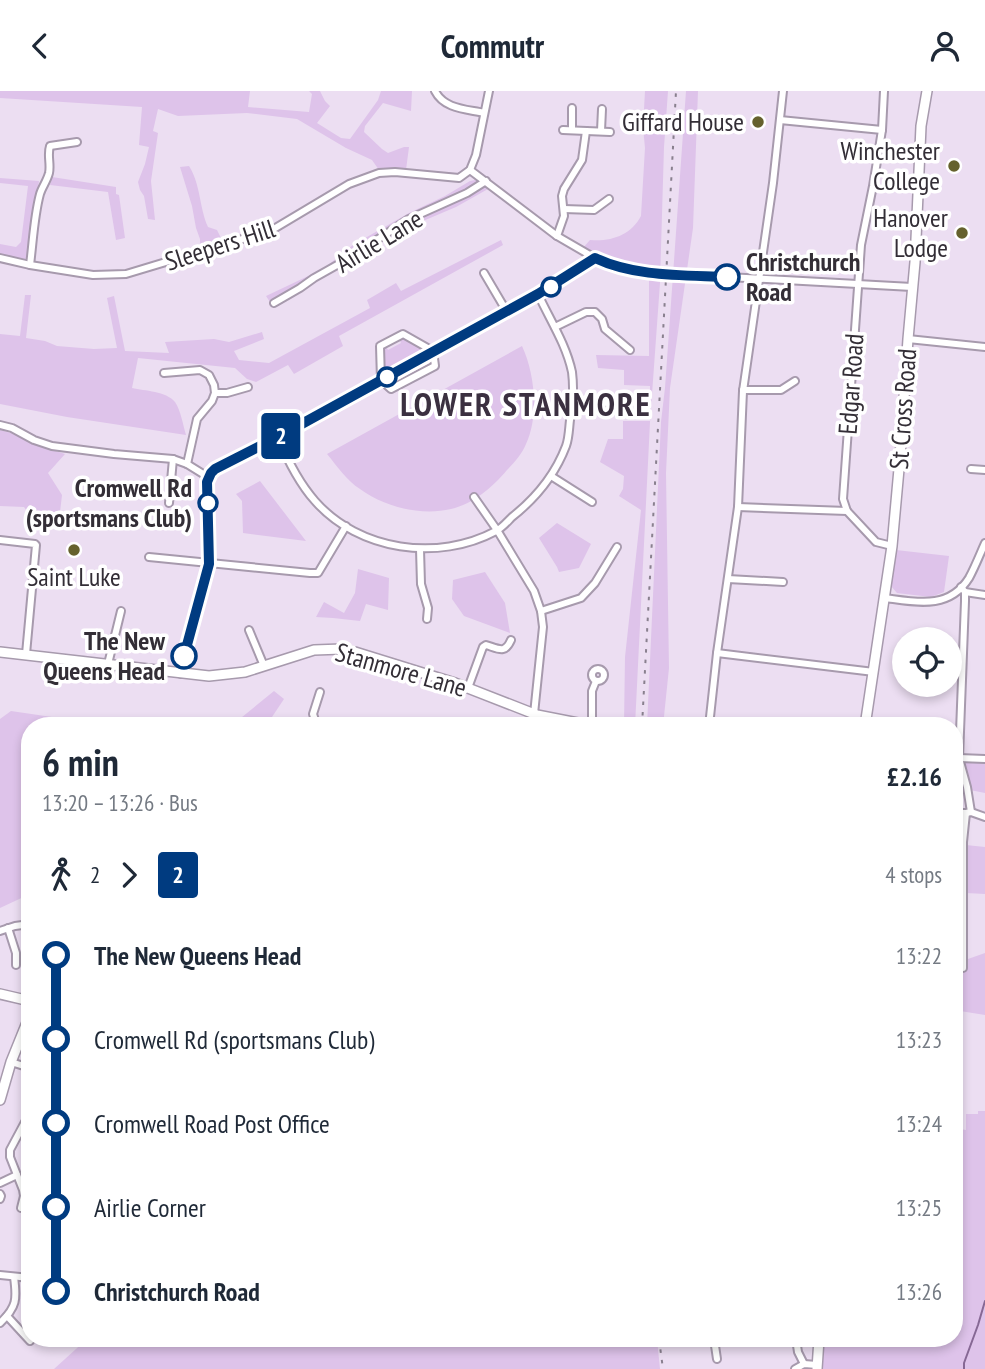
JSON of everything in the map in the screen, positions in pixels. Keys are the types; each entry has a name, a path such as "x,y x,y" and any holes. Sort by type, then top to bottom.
{"street":[{"path":"435,91 445,103 484,113"},
{"path":"489,91 476,155 470,170 557,236 595,258 615,266 655,273"},
{"path":"710,717 738,507 743,390 783,91"},
{"name":"Edgar Road","path":"846,511 843,499 858,284 882,130 884,91"},
{"name":"St Cross Road","path":"866,717 892,546 917,223 921,126 927,91"},
{"path":"572,108 572,130"},
{"path":"601,131 602,109"},
{"path":"780,120 882,130"},
{"path":"563,130 610,132"},
{"path":"557,236 563,223 562,196 582,160 586,131"},
{"path":"30,265 38,202 49,172 48,150 50,146 77,142"},
{"name":"Sleepers Hill","path":"0,258 93,275 126,274 272,230 349,184 379,173 459,178 470,170"},
{"name":"Airlie Lane","path":"274,303 409,219 467,193 486,181"},
{"path":"564,209 594,210 609,199"},
{"path":"181,674 209,564 207,482 215,469 538,294 595,258"},
{"path":"484,273 507,311"},
{"path":"674,274 912,286"},
{"path":"278,437 295,472 315,501 328,514 346,526 387,545 421,549 457,545 497,530 529,504 551,476 566,444 573,402 572,373 562,341 538,294"},
{"path":"555,327 586,313 595,313 603,319 605,329 629,350"},
{"path":"402,334 433,351 435,366 391,389 382,380 380,346 402,334"},
{"path":"908,339 985,347"},
{"path":"164,373 200,370 209,375 214,385 215,393 197,419 187,464"},
{"path":"743,390 781,390 795,381"},
{"path":"215,393 227,393 248,387"},
{"path":"573,402 617,403"},
{"path":"0,425 52,446 173,459 208,477"},
{"path":"169,503 173,459"},
{"path":"971,469 985,470"},
{"path":"551,476 592,502"},
{"path":"474,497 534,591 541,611 543,627 534,714"},
{"path":"738,507 846,511 876,542 892,546"},
{"path":"149,557 318,573 346,526"},
{"path":"0,540 35,544 37,548 26,654"},
{"path":"960,717 963,589 985,543"},
{"path":"541,611 581,598 595,583 617,547"},
{"path":"421,549 421,583 428,608 427,618"},
{"path":"976,563 985,564"},
{"path":"728,579 783,582"},
{"path":"885,598 926,603 945,599 963,589 985,595"},
{"path":"108,664 121,611"},
{"path":"249,630 264,666"},
{"path":"468,688 482,647 486,645 505,649 511,640"},
{"name":"Stanmore Lane","path":"0,652 181,674 220,676 245,672 314,650 342,649 468,688 548,717"},
{"path":"717,653 874,672"},
{"path":"592,717 592,691 596,681"},
{"path":"314,717 320,692"},
{"path":"305,711 313,714"},
{"path":"963,758 985,759"},
{"path":"963,772 967,787 968,813 963,842 963,968"},
{"path":"963,813 985,817"},
{"path":"0,931 21,926"},
{"path":"8,928 16,953 16,965"},
{"path":"0,994 21,999"},
{"path":"0,1100 21,1037"},
{"path":"11,1062 21,1065"},
{"path":"21,1129 10,1150 21,1187"},
{"path":"0,1183 17,1175"},
{"path":"0,1193 0,1199"},
{"path":"0,1275 21,1277"},
{"path":"0,1323 13,1309 14,1277"},
{"path":"7,1316 21,1332"},
{"path":"715,1347 717,1359"},
{"path":"797,1347 804,1364"},
{"path":"795,1369 804,1364 817,1367 818,1347"}],"shaded area":[{"path":"0,91 250,91 248,107 309,112 312,94 309,91 320,91 330,106 317,123 341,138 350,139 378,100 381,91 412,91 411,111 383,103 365,126 364,132 388,153 409,147 406,170 379,170 372,160 297,119 247,113 178,116 158,109 153,131 158,133 151,181 155,220 148,219 144,196 138,182 149,147 139,145 142,107 0,98"},
{"path":"645,91 668,91 635,717 624,717 625,657 641,510 619,496 623,489 624,476 600,462 608,439 623,439 623,421 650,421 650,386 624,385 624,370 598,368 596,355 649,356 649,281 643,269 606,259 583,248 590,240 620,236 632,228 641,216 645,148"},
{"path":"686,91 698,91 693,228 670,388 666,473 669,668 664,717 647,717 661,422"},
{"path":"189,166 196,181 208,227 217,230 224,244 200,251 200,239 180,167"},
{"path":"52,177 116,187 125,238 116,240 108,192 50,185"},
{"path":"0,178 39,181 28,261 0,255 0,244 16,247 21,242 28,186 0,183"},
{"path":"475,180 488,189 379,243 274,308 266,296 323,269 353,245"},
{"path":"501,240 503,245 339,336 343,346 294,374 288,365 256,382 247,379 235,368 138,358 132,388 171,398 179,410 186,435 0,404 0,334 20,336 25,295 31,295 26,338 57,346 117,348 107,298 114,296 125,351 169,353 165,342 214,339 229,342 262,332 264,339 234,351 239,360 269,363 370,308 367,300 396,283 401,291"},
{"path":"403,338 423,348 423,351 383,372 382,351 386,346 388,350 401,343 399,339"},
{"path":"522,346 530,369 534,395 530,433 522,451 512,464 475,499 439,511 391,505 355,486 327,454"},
{"path":"0,430 65,454 48,473 62,495 60,512 37,517 36,523 24,507 0,506"},
{"path":"260,481 306,541 243,533 242,501 236,494"},
{"path":"557,523 591,544 579,568 559,572 539,538"},
{"path":"896,550 949,556 944,592 931,597 897,593 891,586"},
{"path":"358,569 389,578 388,610 366,604 360,621 316,617 324,602 344,613 355,593"},
{"path":"485,572 505,603 510,633 464,616 452,599 453,580"},
{"path":"274,691 284,699 272,717 242,717"},
{"path":"11,711 52,717 21,717 21,898 0,908 0,719"},
{"path":"963,761 985,763 985,793 970,790"},
{"path":"966,845 985,847 985,894 966,893"},
{"path":"985,953 985,1015 963,1011 963,972 968,959"},
{"path":"978,1111 985,1111 985,1369 819,1369 821,1347 963,1347 963,1130 966,1130 966,1114 978,1114"},
{"path":"78,1347 658,1347 660,1369 54,1369"}],"waterway":[{"path":"964,1369 985,1301"}],"tunnel":[{"path":"655,273 674,274"}],"railway":[{"path":"642,717 676,91"},
{"path":"660,1347 663,1369"}],"bus line":[{"name":"2","path":"184,656 209,564 207,482 215,469 538,294 595,258 604,263 641,272 727,277"}],"place":[{"name":"Giffard House","path":"758,122"},
{"name":"Winchester College","path":"954,166"},
{"name":"Hanover Lodge","path":"962,233"},
{"name":"Christchurch Road","path":"727,277"},
{"name":"Cromwell Rd (sportsmans Club)","path":"208,503"},
{"name":"Saint Luke","path":"74,550"},
{"name":"The New Queens Head","path":"184,656"}],"district":[{"name":"LOWER STANMORE","path":"526,404"}]}
